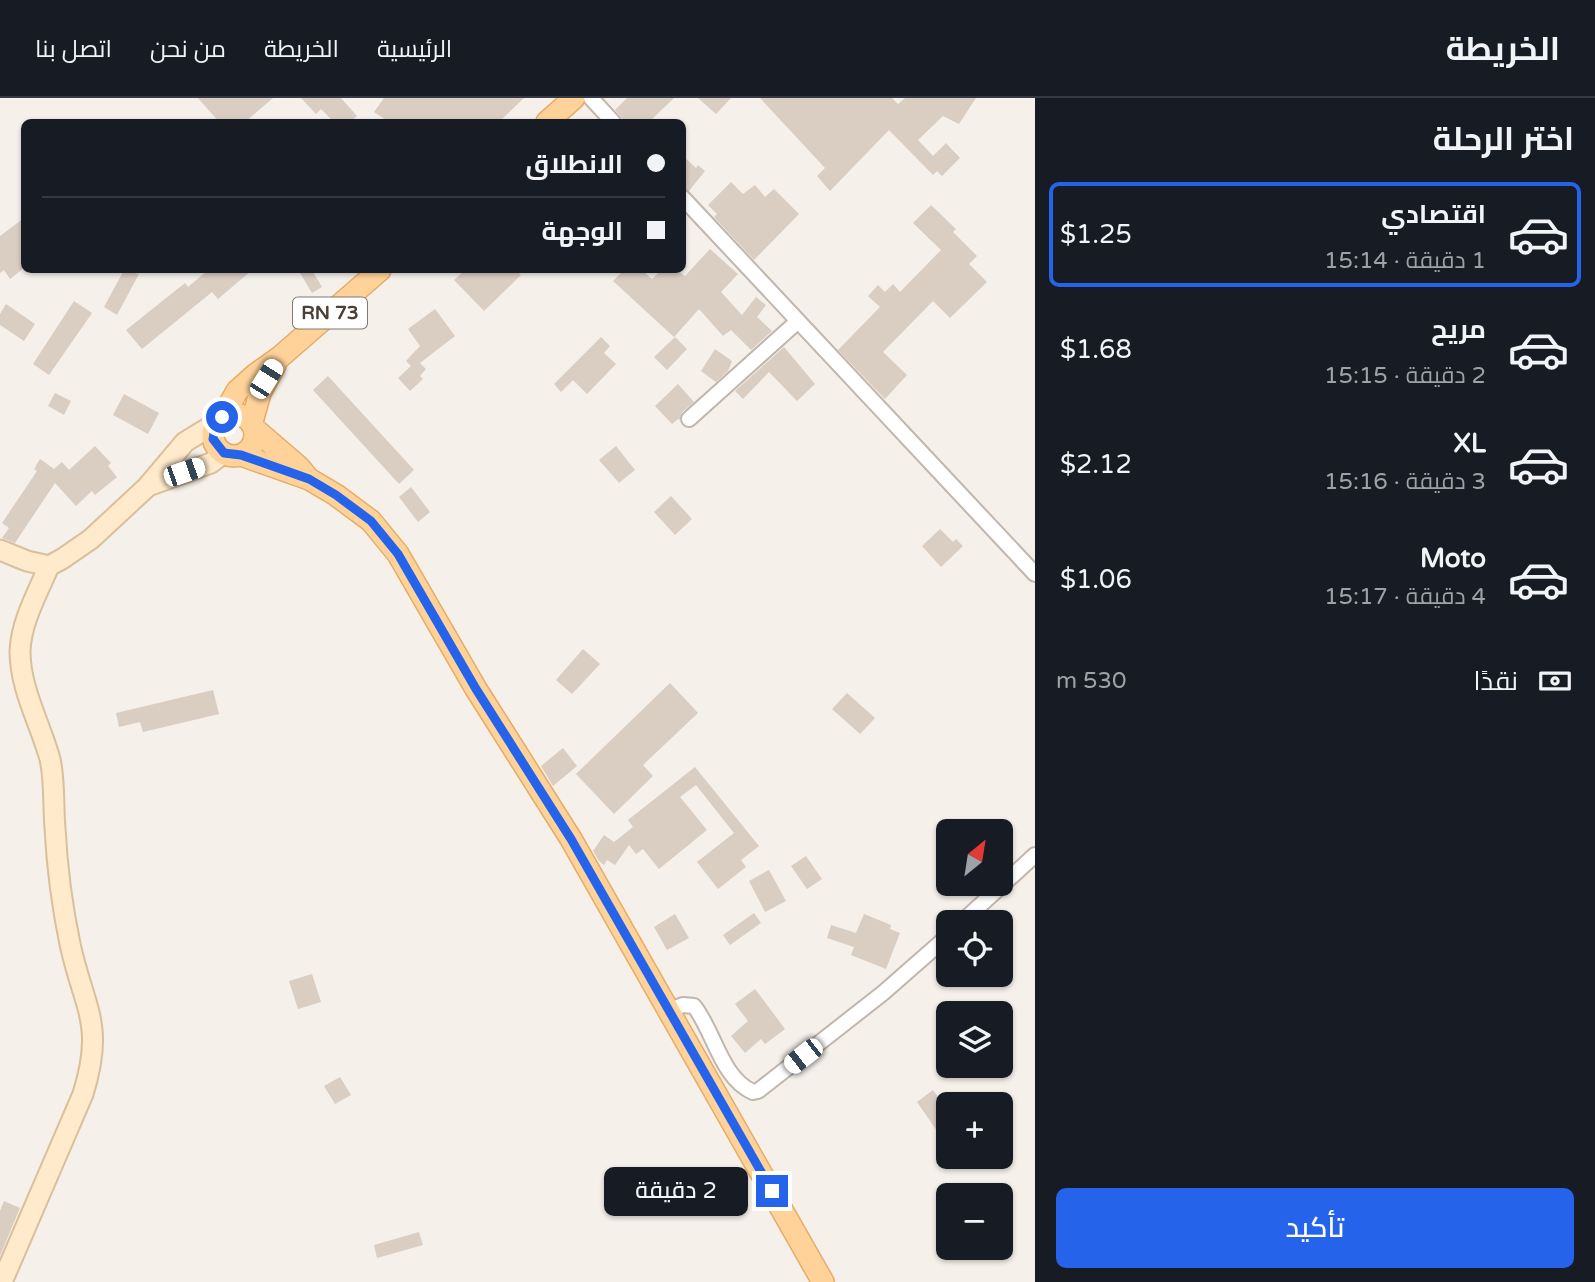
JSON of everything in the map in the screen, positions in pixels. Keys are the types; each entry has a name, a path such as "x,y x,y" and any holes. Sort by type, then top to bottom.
{"main road":[{"path":"550,119 574,98"},
{"name":"RN 73","path":"220,420 237,391 256,373 280,357 377,273"},
{"name":"RN 73","path":"254,426 260,393 280,357"},
{"path":"2,1282 83,1094 92,1067 94,1045 93,1023 70,946 60,884 50,760 28,699 20,650 32,605 49,566 91,539 147,487 185,442 220,420 238,414 309,479"},
{"path":"220,420 213,439 232,454 309,479 358,509 398,554 483,700 571,839 823,1282"},
{"path":"147,487 253,445 254,426"},
{"path":"0,550 49,566"}],"street":[{"path":"591,98 610,119"},
{"path":"686,201 1035,574"},
{"path":"689,419 798,321"},
{"path":"975,910 1035,855"},
{"path":"670,1010 683,1004 694,1006 732,1073 743,1087 753,1092 758,1091 883,993 936,947"}],"building":[{"path":"198,98 273,98 248,119 216,119"},
{"path":"301,98 341,98 357,116 354,119 331,119 321,109 316,114"},
{"path":"384,98 524,98 502,119 384,119 374,112"},
{"path":"627,98 674,98 652,119 622,119 615,110"},
{"path":"698,98 731,98 716,114"},
{"path":"760,98 892,98 898,104 905,98 976,98 959,124 943,116 918,140 933,156 946,143 960,158 942,176 937,171 933,175 889,130 830,191 817,176 825,168"},
{"path":"686,159 696,168 698,165 705,171 689,191 686,189"},
{"path":"731,182 743,194 755,185 765,197 774,189 799,214 754,260 714,217 717,214 708,205"},
{"path":"931,205 956,229 953,232 977,256 969,264 987,282 950,318 933,301 883,352 907,375 885,399 838,350 880,307 868,296 878,285 885,292 893,284 900,292 941,250 913,223"},
{"path":"21,220 21,270 10,279 4,270 0,273 0,236"},
{"path":"710,249 738,274 721,292 742,315 756,297 766,305 757,317 772,331 751,350 731,330 723,336 699,309 674,337 613,281 621,273 645,273 652,279 658,273 681,273 685,276"},
{"path":"122,273 139,274 117,315 104,307"},
{"path":"204,273 248,273 218,299 212,292 142,349 126,330 185,283 188,287"},
{"path":"300,273 314,273 322,287 312,293"},
{"path":"462,273 521,275 484,311 454,280"},
{"path":"74,301 92,313 49,375 33,364"},
{"path":"6,304 35,324 24,341 0,325 0,314"},
{"path":"435,309 455,336 420,363 426,369 420,376 423,379 410,391 398,378 411,366 406,361 420,346 408,329"},
{"path":"601,337 610,346 604,353 616,364 587,394 573,380 561,392 554,384"},
{"path":"675,337 687,349 667,370 654,357"},
{"path":"784,347 815,384 797,401 769,372 743,399 735,391"},
{"path":"715,349 732,361 728,371 716,382 701,371"},
{"path":"328,376 414,470 399,484 313,390"},
{"path":"678,384 694,402 682,412 680,420 672,424 655,406"},
{"path":"55,393 71,401 64,415 48,406"},
{"path":"124,394 159,413 148,434 113,415"},
{"path":"95,446 111,463 108,466 117,477 95,495 92,491 76,506 55,483 15,543 2,538 9,528 2,523 37,471 34,469 40,459 54,469 62,462 69,470"},
{"path":"616,446 635,470 619,483 599,460"},
{"path":"411,487 430,512 418,522 399,497"},
{"path":"671,496 692,519 675,535 654,512"},
{"path":"940,529 953,542 956,539 963,546 941,567 922,546"},
{"path":"583,649 600,664 572,694 556,680"},
{"path":"670,683 698,713 643,765 653,776 614,814 576,774"},
{"path":"213,690 219,714 143,732 140,722 119,727 116,713"},
{"path":"847,693 875,718 860,734 832,709"},
{"path":"563,748 577,766 553,786 541,766"},
{"path":"695,767 759,846 741,860 746,867 718,889 697,862 734,833 696,785 680,797 707,830 659,869 643,849 636,854 629,845 615,865 607,860 604,865 599,861 593,851 604,835 614,842 633,827 628,820"},
{"path":"806,856 822,879 807,889 791,866"},
{"path":"769,870 786,901 765,912 749,881"},
{"path":"754,913 761,923 730,945 723,935"},
{"path":"675,914 689,938 667,950 654,927"},
{"path":"864,914 891,925 890,929 900,933 886,969 851,955 854,947 827,938 831,925 856,933"},
{"path":"312,974 321,1002 298,1009 289,981"},
{"path":"755,989 785,1029 765,1044 761,1039 745,1053 731,1036 748,1021 735,1004"},
{"path":"340,1077 351,1095 335,1104 324,1086"},
{"path":"933,1090 936,1094 936,1130 917,1102"},
{"path":"4,1201 20,1208 0,1256 0,1211"},
{"path":"419,1232 423,1245 377,1258 374,1245"}],"route":[{"path":"222,417 216,423 213,439 224,453 231,456 241,455 296,477 309,479 358,509 398,554 456,650 476,689 571,839 772,1191"}]}
